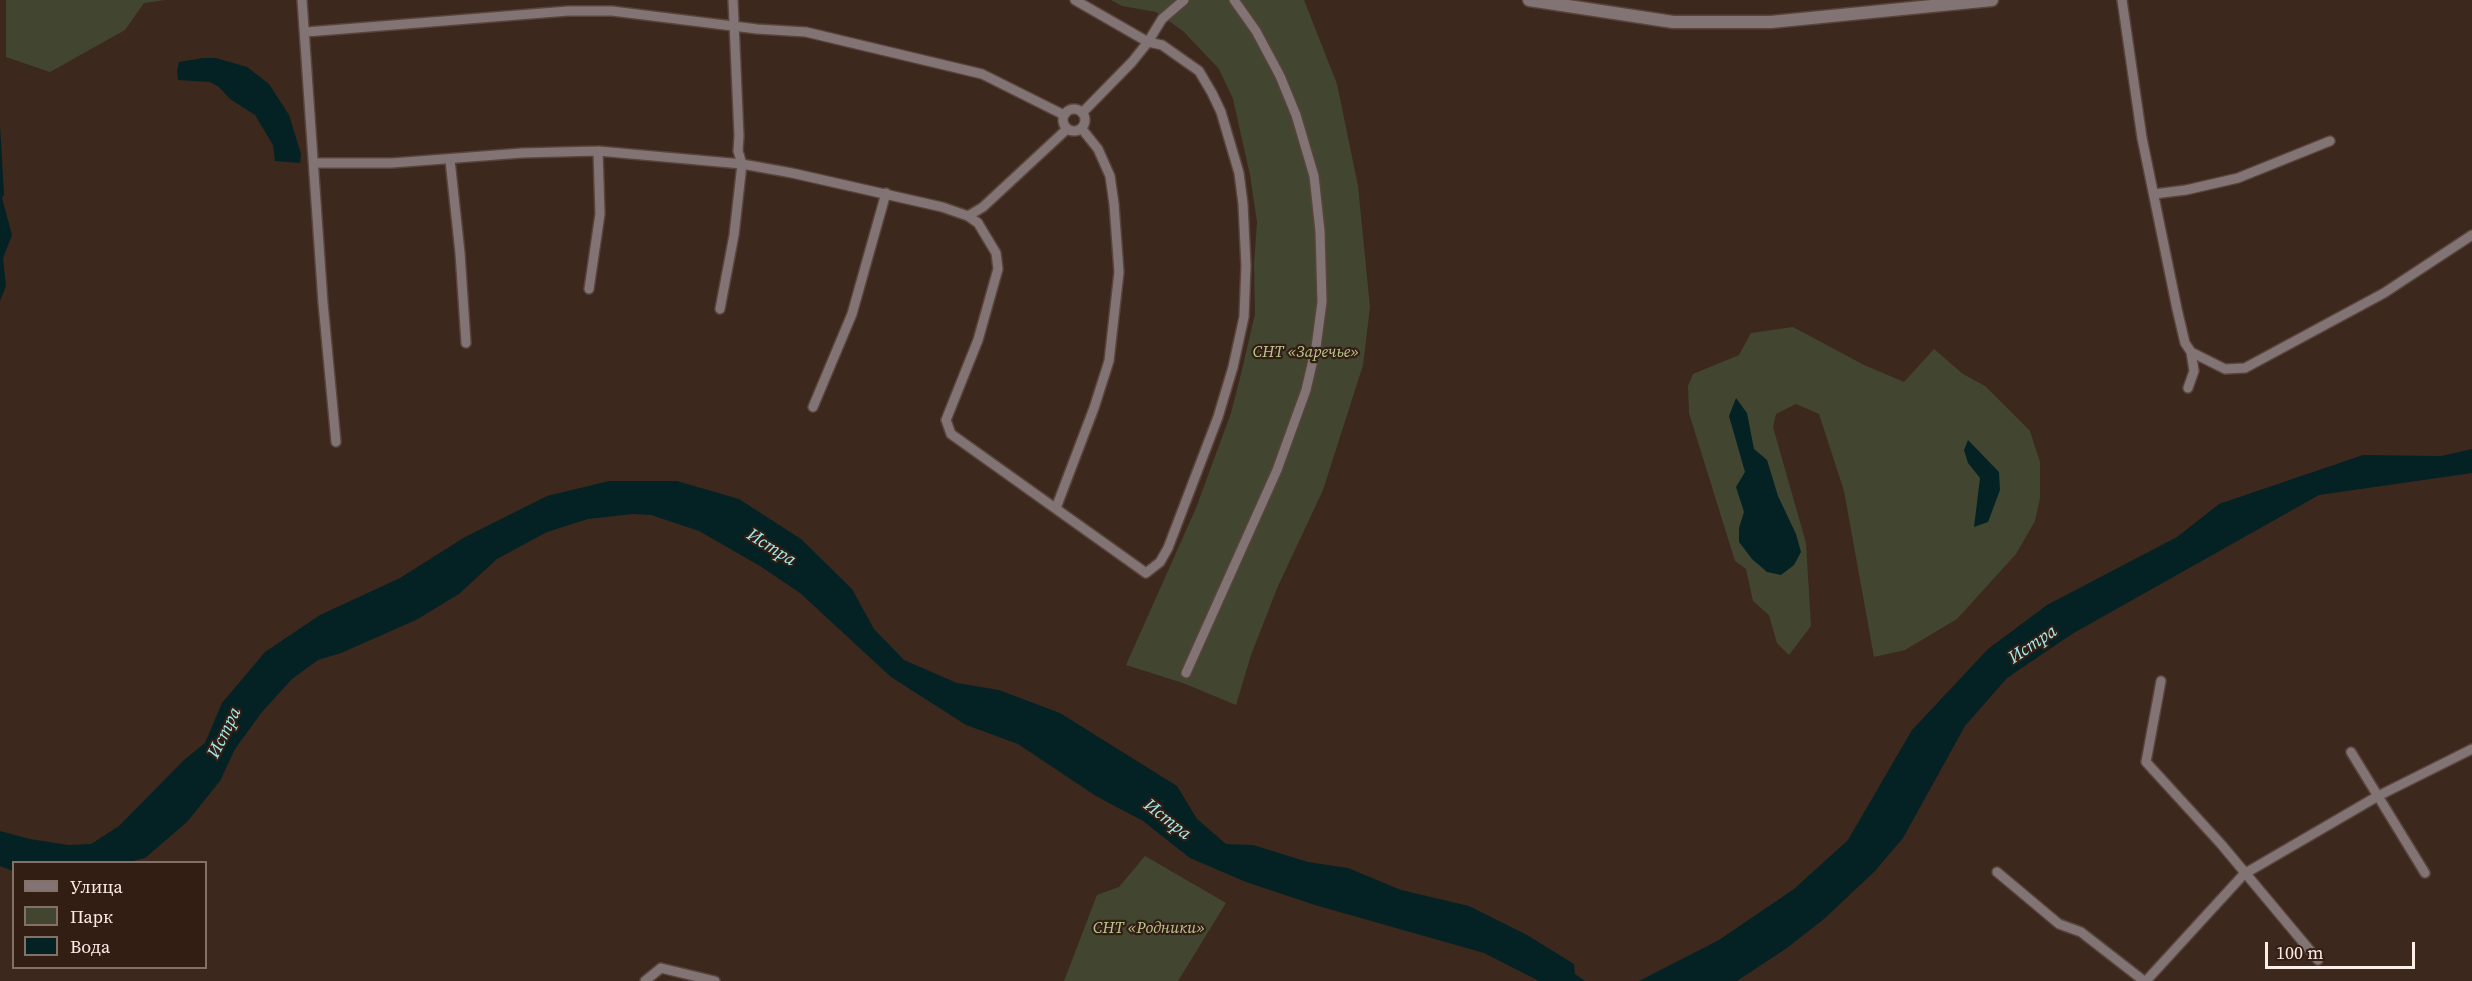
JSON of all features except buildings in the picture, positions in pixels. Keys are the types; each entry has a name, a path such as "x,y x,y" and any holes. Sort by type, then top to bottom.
{"street":[{"path":"302,0 336,442"},
{"path":"720,309 734,235 742,164 738,151 733,0"},
{"path":"314,164 392,163 522,153 598,151 742,164 886,193 968,216 978,223 996,253 998,269 978,340 946,420 951,434 1146,573 1160,562 1168,548 1218,417 1233,367 1244,317 1246,266 1243,204 1239,173 1221,112 1199,72 1162,45 1148,42 1075,0"},
{"path":"1083,112 1148,42 1162,19 1184,0"},
{"path":"1186,673 1277,470 1306,390 1316,347 1322,302 1320,231 1314,176 1296,115 1280,76 1256,31 1234,0"},
{"path":"1529,0 1591,4 1673,22 1771,22 1992,0"},
{"path":"2122,0 2142,138 2177,309 2185,343 2191,352 2193,371 2188,388"},
{"path":"306,32 568,11 612,11 806,32 982,74 1064,115"},
{"path":"1072,109 1083,112 1086,122 1082,129 1073,132 1067,129 1063,123 1064,115 1072,109"},
{"path":"968,216 983,207 1067,129"},
{"path":"1056,508 1094,408 1108,360 1119,272 1110,176 1098,149 1082,129"},
{"path":"2154,194 2186,190 2238,178 2330,141"},
{"path":"589,289 600,214 598,151"},
{"path":"450,160 460,253 466,343"},
{"path":"813,407 852,314 886,193"},
{"path":"2191,352 2225,369 2245,368 2384,293 2472,235"},
{"path":"2161,681 2146,762 2221,844 2318,960"},
{"path":"1997,872 2059,924 2081,932 2145,981 2244,874 2378,795 2472,750"},
{"path":"2351,752 2425,873"},
{"path":"645,981 661,968 715,981"}],"green space":[{"path":"6,0 165,0 144,3 125,30 50,72 6,57"},
{"name":"СНТ «Заречье»","path":"1111,0 1304,0 1337,84 1358,186 1370,307 1363,365 1323,490 1278,586 1251,655 1236,705 1183,683 1126,665 1196,508 1231,413 1240,378 1255,314 1254,264 1257,222 1250,175 1233,99 1219,69 1183,31 1156,12 1122,6"},
{"path":"1793,327 1864,365 1904,382 1934,349 1963,374 1985,386 2030,431 2040,462 2040,498 2035,521 2016,554 1957,619 1905,650 1874,657 1844,491 1819,414 1796,404 1776,414 1773,427 1806,543 1811,626 1789,655 1777,643 1769,615 1753,601 1746,569 1735,561 1689,413 1688,386 1693,374 1739,355 1751,333"},
{"name":"СНТ «Родники»","path":"1145,856 1226,903 1178,981 1064,981 1097,895 1119,887"}],"water":[{"path":"216,58 247,67 269,84 289,115 301,154 300,163 275,161 273,145 255,115 230,99 219,87 210,82 178,80 179,62"},
{"path":"0,125 4,195 2,198 12,235 3,258 6,286 0,301"},
{"path":"1736,398 1747,413 1754,449 1767,460 1778,496 1796,534 1801,552 1794,565 1781,575 1767,572 1752,559 1739,542 1739,528 1744,512 1736,487 1745,472 1729,416"},
{"path":"1968,440 1999,472 2000,490 1988,522 1974,527 1980,478 1968,463 1964,450"},
{"name":"Истра","path":"2472,449 2472,473 2319,495 2072,634 2007,678 1965,726 1903,838 1875,871 1824,919 1787,948 1737,981 1639,981 1719,940 1794,889 1848,840 1912,730 1988,649 2047,605 2177,537 2219,504 2363,455 2441,456"},
{"name":"Истра","path":"609,481 677,481 739,499 801,539 852,589 874,629 904,660 957,683 999,690 1060,713 1177,786 1197,819 1226,844 1253,845 1308,862 1348,868 1401,890 1469,906 1527,935 1574,964 1575,974 1585,981 1539,981 1484,953 1315,905 1246,882 1190,858 1143,821 1096,796 1018,744 966,725 891,677 800,593 760,566 699,531 651,515 633,514 588,519 547,532 497,559 459,594 416,620 341,653 318,660 292,679 262,712 235,749 220,781 187,822 145,858 133,861 12,861 12,871 0,866 0,831 68,845 91,844 119,826 185,759 205,743 222,703 265,652 320,615 400,578 465,537 547,496"}]}
